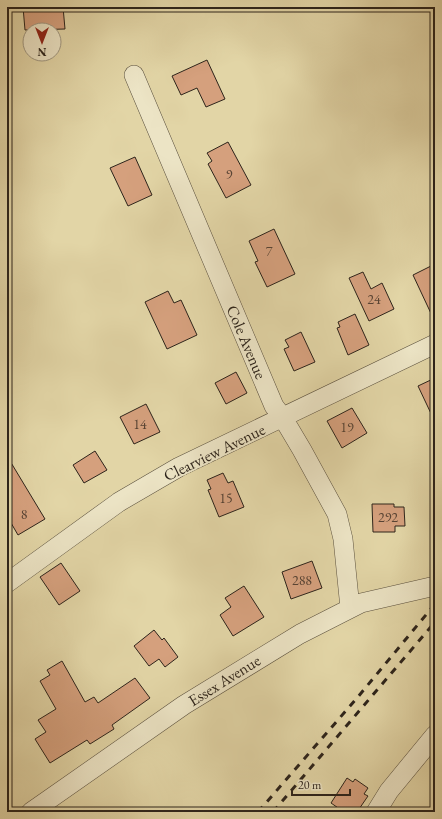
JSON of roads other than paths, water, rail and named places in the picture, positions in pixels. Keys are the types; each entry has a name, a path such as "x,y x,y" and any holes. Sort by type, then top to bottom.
{"street":[{"name":"Cole Avenue","path":"134,76 274,406 283,418 325,489 337,514 343,539 350,608"},
{"name":"Clearview Avenue","path":"7,583 119,502 179,467 435,344"},
{"name":"Essex Avenue","path":"31,812 184,705 300,634 361,603 435,586"},
{"path":"376,812 389,791 435,735"}],"railway":[{"path":"258,812 357,698 435,604"},
{"path":"273,812 435,622"}]}
